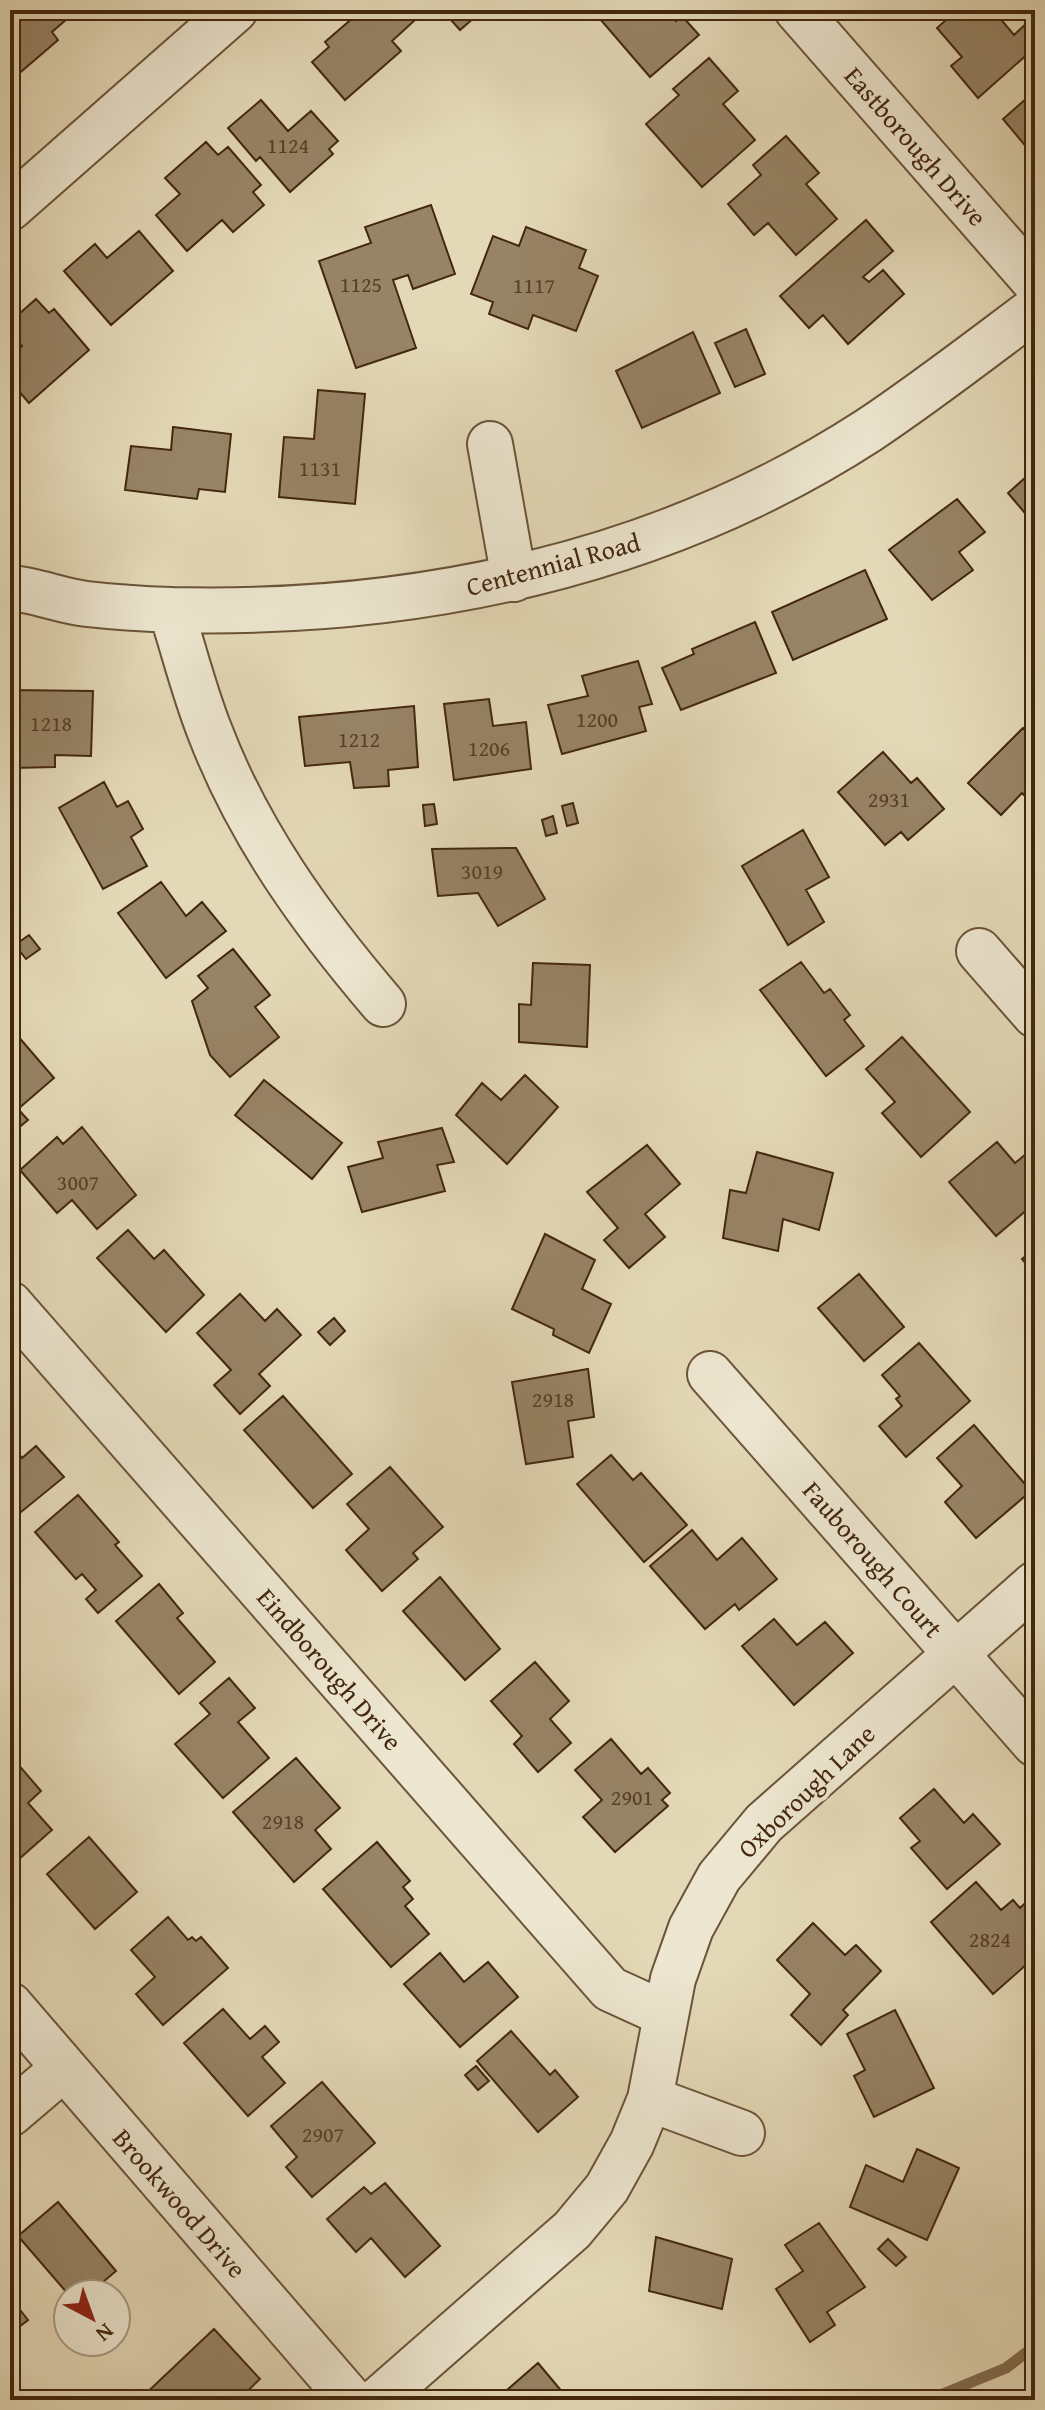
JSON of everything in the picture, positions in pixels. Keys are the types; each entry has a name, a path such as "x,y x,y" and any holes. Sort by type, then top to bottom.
{"street":[{"path":"10,208 235,10"},
{"name":"Eastborough Drive","path":"797,10 1035,282"},
{"name":"Centennial Road","path":"10,588 86,604 171,610 292,609 390,602 514,579 639,542 712,513 801,470 868,430 1035,309"},
{"path":"490,444 514,579"},
{"path":"171,610 210,732 241,802 290,887 383,1004"},
{"path":"979,951 1035,1015"},
{"name":"Eindborough Drive","path":"10,1304 610,1989 665,2014"},
{"name":"Fauborough Court","path":"710,1374 1035,1744"},
{"name":"Oxborough Lane","path":"378,2400 572,2230 607,2188 650,2099 673,1979 691,1928 719,1877 764,1823 1035,1584"},
{"name":"Brookwood Drive","path":"10,2005 351,2400"},
{"path":"10,2114 64,2068"},
{"path":"650,2099 742,2133"}],"building":[{"path":"71,10 74,13 52,32 58,40 16,76 10,69 10,11"},
{"path":"362,10 405,10 414,21 392,41 401,51 345,100 312,62 329,47 325,42"},
{"path":"442,10 483,10 460,30"},
{"path":"667,10 676,21 682,16 699,35 650,77 594,12"},
{"path":"957,10 993,10 1014,35 1027,23 1035,32 1035,41 1028,47 1031,51 978,98 951,66 962,57 937,28"},
{"path":"709,58 738,91 723,104 755,140 702,187 646,124 679,95 673,89"},
{"path":"1035,91 1035,143 1028,149 1003,119"},
{"path":"261,100 288,131 311,111 338,141 329,149 333,154 290,192 260,157 256,161 228,128"},
{"path":"786,136 819,173 806,184 837,219 796,255 768,223 754,235 728,204 761,175 753,165"},
{"path":"206,142 218,155 228,147 261,185 253,192 264,205 233,232 222,220 187,251 156,215 180,194 165,178"},
{"path":"431,205 455,274 413,289 408,275 393,280 416,348 356,368 319,261 371,243 365,227"},
{"path":"866,220 893,251 863,277 869,282 883,270 904,294 848,344 823,315 809,328 780,296"},
{"path":"526,227 586,250 579,268 598,276 576,331 533,315 528,329 489,314 493,302 471,294 493,236 519,246"},
{"path":"139,231 173,271 111,325 64,271 95,244 107,258"},
{"path":"36,299 49,313 54,309 89,350 29,403 10,381 10,356 22,346 10,331 10,322"},
{"path":"746,329 765,374 735,387 715,343"},
{"path":"693,332 720,393 642,428 616,371"},
{"path":"318,390 365,394 355,504 279,497 284,437 314,439"},
{"path":"173,427 231,434 225,492 199,489 197,499 125,490 131,446 171,450"},
{"path":"1035,469 1035,525 1008,493"},
{"path":"957,499 985,532 959,552 973,570 932,600 889,550"},
{"path":"865,570 887,619 793,660 772,612"},
{"path":"755,622 776,673 681,710 662,668 694,654 692,649"},
{"path":"638,661 652,704 639,707 646,731 562,754 548,705 588,696 582,676"},
{"path":"10,690 93,691 91,756 55,755 55,767 12,768"},
{"path":"489,699 493,726 526,722 531,769 454,780 444,704"},
{"path":"414,706 418,767 388,770 389,786 354,788 350,762 305,766 299,717"},
{"path":"1023,728 1035,739 1035,806 1022,793 1001,815 968,783"},
{"path":"883,752 911,783 917,778 944,809 908,840 901,832 885,845 838,792"},
{"path":"104,782 117,807 128,801 143,829 131,837 147,866 103,889 59,808"},
{"path":"573,803 578,823 567,826 562,806"},
{"path":"434,804 437,824 425,826 423,805"},
{"path":"553,816 557,833 546,836 542,820"},
{"path":"803,830 829,877 806,890 824,922 788,945 742,866"},
{"path":"516,848 545,899 498,926 478,893 438,896 432,849"},
{"path":"161,882 186,916 202,902 226,931 166,978 118,913"},
{"path":"29,935 40,949 26,959 15,945"},
{"path":"233,949 270,995 255,1007 279,1037 230,1077 210,1055 192,1001 208,988 198,976"},
{"path":"801,962 824,993 830,989 850,1015 844,1020 864,1046 826,1076 760,990"},
{"path":"533,963 590,965 587,1047 519,1042 519,1004 531,1005"},
{"path":"10,1027 54,1078 18,1109 28,1120 10,1135"},
{"path":"902,1037 970,1112 921,1157 882,1113 895,1102 866,1069"},
{"path":"525,1075 558,1107 507,1164 456,1115 482,1083 501,1100"},
{"path":"264,1080 342,1143 312,1179 235,1115"},
{"path":"82,1127 136,1195 97,1229 72,1200 57,1213 20,1170 57,1137 63,1144"},
{"path":"442,1128 454,1162 437,1165 445,1191 362,1212 348,1167 383,1158 378,1142"},
{"path":"997,1142 1015,1163 1031,1150 1035,1155 1035,1203 996,1236 949,1182"},
{"path":"647,1145 680,1184 645,1214 665,1237 629,1268 604,1240 618,1228 587,1192"},
{"path":"757,1152 833,1173 819,1230 783,1219 778,1251 723,1238 730,1190 746,1193"},
{"path":"128,1230 154,1259 164,1250 204,1295 166,1332 97,1258"},
{"path":"545,1234 595,1260 582,1289 611,1304 589,1353 553,1335 554,1329 512,1309"},
{"path":"1035,1248 1035,1274 1022,1259"},
{"path":"859,1274 904,1327 864,1361 818,1308"},
{"path":"240,1294 265,1321 277,1309 301,1335 259,1374 270,1386 240,1414 214,1385 231,1370 197,1333"},
{"path":"334,1318 345,1331 330,1345 318,1332"},
{"path":"919,1343 970,1401 906,1457 879,1426 902,1406 896,1399 900,1396 882,1375"},
{"path":"588,1369 594,1417 568,1421 573,1457 526,1464 512,1382"},
{"path":"283,1396 352,1474 313,1508 244,1430"},
{"path":"974,1425 1031,1491 976,1538 945,1502 962,1486 937,1458"},
{"path":"10,1444 22,1458 36,1446 64,1477 10,1521"},
{"path":"611,1455 633,1480 641,1473 687,1525 644,1562 577,1484"},
{"path":"390,1467 443,1527 413,1553 418,1559 382,1591 346,1550 369,1529 347,1504"},
{"path":"78,1495 119,1542 115,1545 142,1576 98,1613 86,1599 96,1590 82,1574 76,1579 35,1532"},
{"path":"692,1530 717,1560 742,1538 777,1579 739,1610 735,1604 705,1629 650,1566"},
{"path":"440,1577 500,1649 465,1680 403,1611"},
{"path":"159,1584 183,1613 177,1618 215,1662 179,1694 116,1621"},
{"path":"774,1619 797,1645 825,1622 853,1653 794,1705 742,1646"},
{"path":"535,1662 569,1701 550,1719 571,1743 538,1772 514,1744 522,1736 491,1701"},
{"path":"229,1678 255,1708 238,1722 269,1758 223,1798 175,1744 210,1714 200,1703"},
{"path":"611,1739 641,1774 648,1768 670,1793 662,1800 668,1806 615,1852 583,1817 602,1800 575,1770"},
{"path":"10,1755 41,1791 28,1803 52,1830 19,1859 10,1849"},
{"path":"296,1758 340,1808 315,1830 331,1849 294,1882 233,1812"},
{"path":"934,1789 964,1823 973,1814 1000,1844 947,1889 911,1848 920,1841 900,1818"},
{"path":"89,1837 137,1892 95,1929 47,1874"},
{"path":"377,1842 410,1881 403,1887 413,1899 405,1906 429,1934 391,1967 323,1889"},
{"path":"976,1882 1001,1910 1013,1900 1020,1908 1035,1894 1035,1957 993,1994 931,1922"},
{"path":"168,1917 188,1940 192,1937 196,1941 201,1937 228,1968 163,2025 136,1994 155,1977 131,1950"},
{"path":"813,1923 845,1955 856,1945 881,1971 843,2010 848,2015 821,2045 791,2015 810,1994 777,1960"},
{"path":"440,1953 464,1982 488,1962 518,1997 460,2047 404,1984"},
{"path":"223,2009 250,2039 265,2026 279,2042 262,2057 285,2083 248,2116 184,2043"},
{"path":"895,2010 934,2088 874,2117 854,2076 865,2070 847,2034"},
{"path":"511,2031 550,2075 555,2070 578,2097 538,2132 477,2061"},
{"path":"476,2066 489,2081 478,2090 465,2075"},
{"path":"322,2082 375,2143 312,2197 286,2167 297,2157 271,2126"},
{"path":"917,2149 959,2168 927,2240 850,2207 866,2165 903,2182"},
{"path":"385,2183 440,2246 405,2277 371,2238 356,2252 327,2219 364,2187 371,2194"},
{"path":"58,2202 116,2271 108,2278 54,2278 18,2236"},
{"path":"819,2223 865,2287 827,2312 835,2325 810,2342 776,2289 803,2271 785,2245"},
{"path":"656,2237 732,2259 722,2309 649,2291"},
{"path":"888,2239 906,2257 896,2266 878,2249"},
{"path":"10,2297 28,2320 10,2334"},
{"path":"214,2329 260,2379 238,2400 139,2400"},
{"path":"538,2363 569,2400 504,2400 500,2396"}],"waterway":[{"path":"928,2400 1006,2368 1035,2346"}]}
